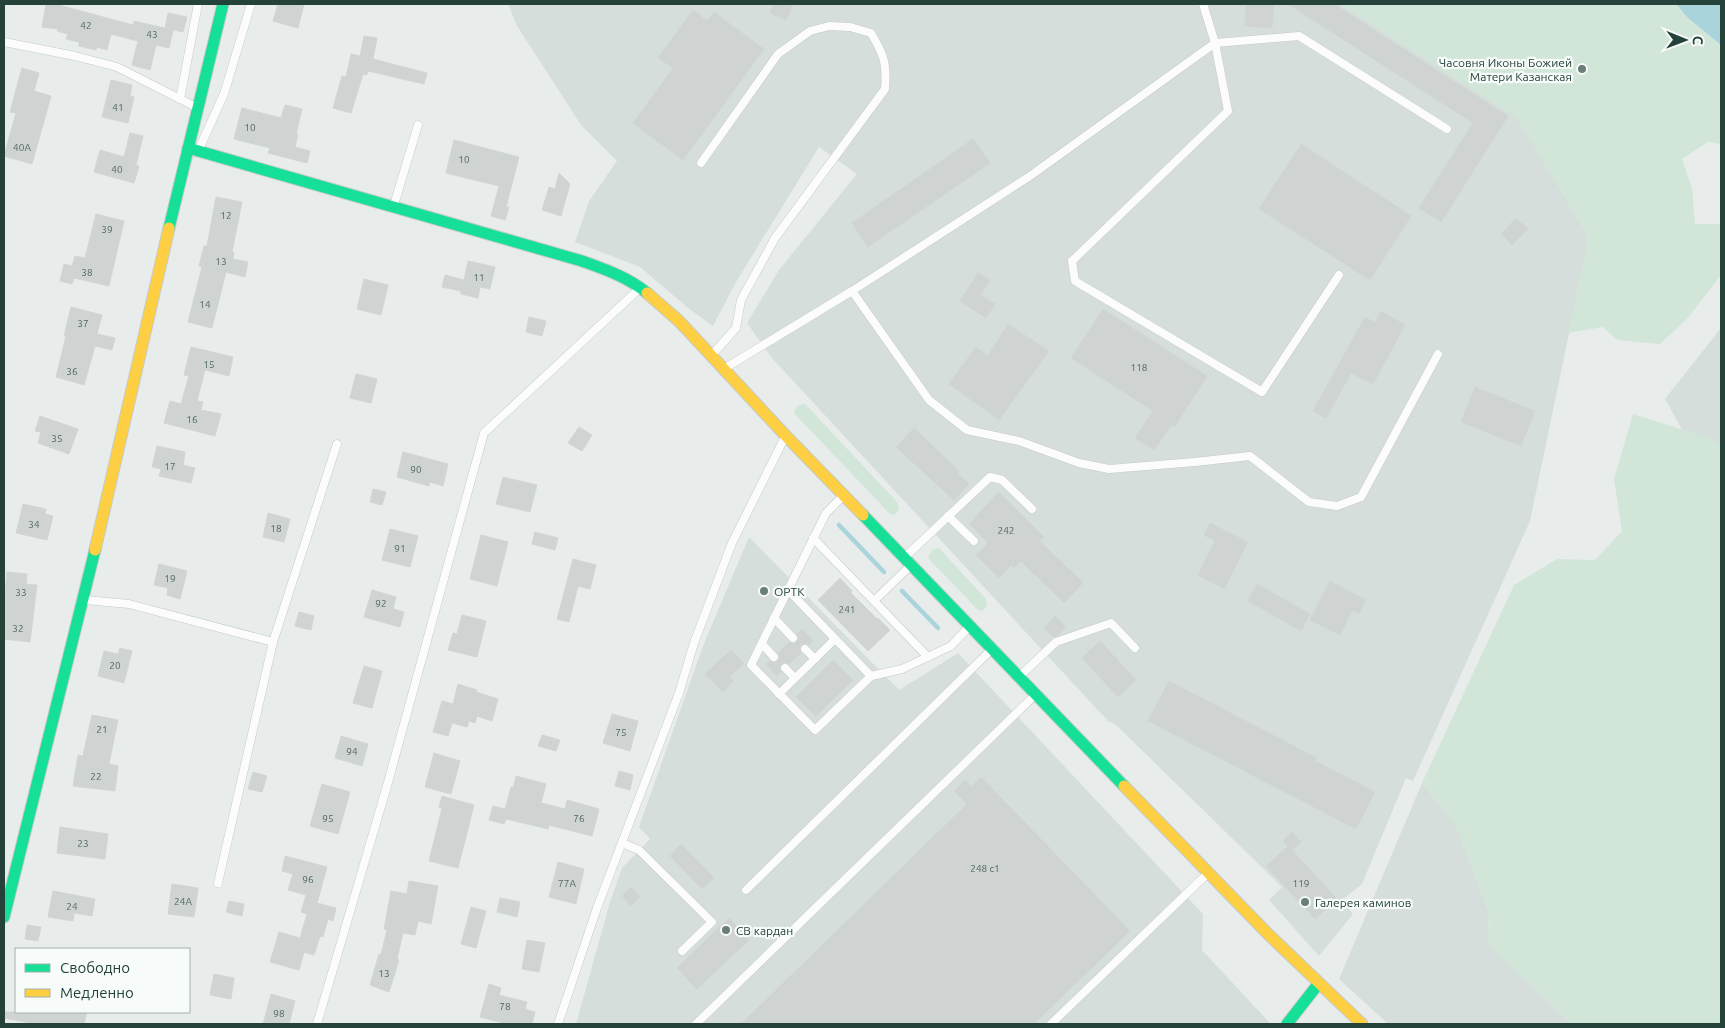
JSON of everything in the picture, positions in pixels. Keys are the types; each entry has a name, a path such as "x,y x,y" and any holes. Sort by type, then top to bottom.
{"street":[{"path":"4,918 193,150 198,108 224,4"},
{"path":"193,150 582,261 616,274 640,287 679,321 786,436 1268,934 1362,1024"},
{"path":"1287,1024 1319,983"}],"lane":[{"path":"180,99 198,4"},
{"path":"193,150 224,94 251,4"},
{"path":"1203,4 1215,43 1228,111 1072,261 1075,281 1262,392 1339,275"},
{"path":"701,162 778,54 810,30 829,26 850,27 871,34 883,52 887,72 885,89 775,238 741,300 736,328 710,356"},
{"path":"723,370 852,291 1030,176 1215,43 1299,36 1447,129"},
{"path":"4,42 75,56 117,67 198,108"},
{"path":"394,207 418,125"},
{"path":"317,1024 387,786 484,433 640,287"},
{"path":"852,291 929,400 966,430 1019,442 1079,464 1109,469 1250,456 1309,502 1337,506 1361,497 1438,354"},
{"path":"558,1024 597,908 679,693 694,643 732,543 786,436"},
{"path":"218,884 273,642 337,444"},
{"path":"874,601 948,516 990,477 1002,480 1032,509"},
{"path":"844,495 826,513 752,665 779,694 815,730 871,676 902,670 951,646 971,626"},
{"path":"948,516 974,541"},
{"path":"813,538 928,657"},
{"path":"788,590 871,676"},
{"path":"83,600 129,604 273,642"},
{"path":"774,618 794,638"},
{"path":"1019,676 1056,642 1111,623 1134,648"},
{"path":"779,694 836,639"},
{"path":"762,644 774,657"},
{"path":"746,890 992,648"},
{"path":"805,649 815,660"},
{"path":"785,668 795,678"},
{"path":"696,1024 1036,694"},
{"path":"622,843 639,850 712,922 682,951"},
{"path":"1051,1024 1208,872"}],"shaded area":[{"path":"508,4 1340,4 1517,117 1589,237 1530,521 1413,781 1406,778 1362,884 1342,900 1353,914 1319,956 1269,900 1282,887 1116,725 1108,721 771,357 747,323 779,270 857,174 819,147 736,282 713,326 688,308 640,267 575,242 589,201 617,161 581,125 517,26"},
{"path":"1721,328 1721,500 1665,399"},
{"path":"749,537 899,690 958,653 1203,914 1202,950 1269,1022 1268,1024 576,1024 610,902 622,868 650,839 639,827 703,646"},
{"path":"1422,783 1456,825 1488,909 1489,945 1571,1024 1388,1024 1339,979"}],"green space":[{"path":"1340,4 1676,4 1688,18 1721,45 1721,144 1708,142 1682,159 1692,188 1695,224 1721,224 1721,275 1687,319 1660,344 1617,340 1603,327 1568,333 1589,237 1517,118"},
{"path":"805,404 898,503 899,509 896,514 891,515 794,413 797,406"},
{"path":"1633,414 1709,438 1721,446 1721,1024 1571,1024 1489,945 1488,909 1456,825 1422,783 1514,585 1557,559 1595,560 1622,531 1614,479"},
{"path":"939,548 986,599 987,605 984,610 979,611 928,558 932,550"}],"water":[{"path":"1676,4 1721,4 1721,45 1688,18"}],"building":[{"path":"46,4 55,4 133,25 134,21 173,30 169,48 156,45 150,70 132,65 138,41 111,34 107,50 97,47 96,50 79,46 79,42 66,39 68,34 57,31 58,29 42,27"},
{"path":"278,4 304,4 298,28 273,21"},
{"path":"774,4 793,4 786,20 770,13"},
{"path":"1246,4 1274,4 1272,28 1245,26"},
{"path":"1288,4 1334,4 1508,116 1441,222 1419,208 1473,123"},
{"path":"693,10 707,21 714,12 764,49 683,160 633,123 673,68 658,58"},
{"path":"168,13 187,17 183,32 165,28"},
{"path":"364,36 377,38 373,59 427,73 424,84 368,71 367,75 363,74 351,113 333,108 342,76 346,77 351,54 360,56"},
{"path":"22,68 39,73 34,91 51,96 32,164 4,156 16,113 10,112"},
{"path":"111,80 132,85 130,96 134,97 128,123 102,117"},
{"path":"285,105 302,109 295,147 310,151 307,163 268,153 270,148 234,139 242,108 281,118"},
{"path":"130,133 143,136 136,165 139,166 134,183 94,172 100,150 124,157"},
{"path":"973,139 990,163 868,247 852,223"},
{"path":"454,140 519,157 506,207 509,207 505,220 491,216 499,186 446,173"},
{"path":"1301,144 1411,216 1370,280 1259,209"},
{"path":"559,173 570,184 561,216 542,210 549,187 555,189"},
{"path":"216,197 242,202 232,252 234,253 233,259 248,262 245,277 226,272 212,328 188,322 202,267 199,266 204,246 207,246"},
{"path":"96,214 124,221 109,286 74,278 72,284 60,281 64,264 72,266 75,256 85,258"},
{"path":"1516,218 1528,229 1512,245 1501,234"},
{"path":"468,261 495,267 490,289 480,287 478,298 461,294 461,291 442,287 445,275 464,280"},
{"path":"978,273 990,280 980,295 995,304 986,318 960,301"},
{"path":"364,279 388,285 381,315 357,309"},
{"path":"71,307 102,315 97,334 115,338 112,350 95,346 84,385 56,377"},
{"path":"1103,309 1207,376 1175,426 1172,424 1154,450 1135,438 1153,411 1071,358"},
{"path":"1381,311 1405,325 1373,384 1351,373 1326,418 1313,411 1365,317 1375,323"},
{"path":"529,317 546,321 542,336 526,332"},
{"path":"1008,324 1049,351 999,420 949,384 976,347 988,356"},
{"path":"191,347 233,357 229,376 205,370 197,401 203,402 201,410 221,414 215,436 164,423 170,401 181,404 189,376 184,375"},
{"path":"356,374 377,379 371,403 350,398"},
{"path":"1475,387 1535,411 1521,446 1461,422"},
{"path":"40,416 78,429 69,454 38,443 41,432 35,431"},
{"path":"579,427 592,435 582,451 568,443"},
{"path":"914,428 959,471 957,473 969,484 954,500 896,447"},
{"path":"157,446 185,452 183,465 195,468 191,483 159,476 161,469 152,467"},
{"path":"403,452 448,464 443,486 430,482 429,486 397,477"},
{"path":"503,477 537,485 530,512 496,504"},
{"path":"373,489 386,492 382,505 370,502"},
{"path":"999,492 1044,537 1040,541 1083,583 1064,603 1021,561 1014,568 1011,565 999,578 976,555 988,543 969,524"},
{"path":"23,504 46,509 45,514 53,516 47,540 16,533"},
{"path":"268,513 290,519 284,542 263,537"},
{"path":"1210,523 1248,542 1224,589 1198,575 1215,541 1204,535"},
{"path":"390,529 418,536 410,567 382,560"},
{"path":"535,532 558,538 555,550 532,544"},
{"path":"481,535 508,542 497,586 470,579"},
{"path":"573,559 596,565 590,589 578,586 569,622 557,619"},
{"path":"159,564 187,571 180,599 167,595 168,588 154,585"},
{"path":"7,572 27,574 26,584 37,585 30,642 4,639"},
{"path":"840,578 852,591 851,593 890,630 868,651 818,600"},
{"path":"1330,581 1366,600 1359,614 1352,610 1340,635 1310,620"},
{"path":"1257,584 1310,614 1301,631 1248,601"},
{"path":"372,590 396,597 393,609 404,612 400,627 364,617"},
{"path":"299,612 314,616 311,630 295,626"},
{"path":"462,615 486,621 477,657 448,650 453,633 457,634"},
{"path":"1055,616 1066,627 1057,636 1053,637 1044,628"},
{"path":"802,629 813,641 809,645 801,645 801,653 789,664 786,662 781,664 781,672 777,676 766,664 770,661 775,663 778,661 780,656 778,653 789,642 794,644 797,642 799,637 797,634"},
{"path":"1100,641 1136,680 1118,697 1082,658"},
{"path":"120,648 132,651 124,683 98,676 104,651 118,654"},
{"path":"731,650 744,663 730,677 733,681 723,692 705,674"},
{"path":"833,660 853,680 816,716 796,697"},
{"path":"364,666 382,671 372,708 353,703"},
{"path":"1169,681 1317,758 1315,761 1375,792 1356,829 1148,721"},
{"path":"458,684 498,699 492,721 477,716 475,723 469,721 467,727 452,723 448,736 433,732 442,701 453,704"},
{"path":"612,714 638,721 630,751 603,743"},
{"path":"92,715 118,720 109,764 118,766 115,791 73,786 78,755 83,756"},
{"path":"542,735 560,740 556,751 538,746"},
{"path":"341,736 368,744 362,766 335,758"},
{"path":"434,753 460,761 451,794 425,787"},
{"path":"619,771 633,775 630,790 615,786"},
{"path":"253,772 267,776 262,792 248,789"},
{"path":"516,776 546,784 541,803 565,809 567,800 599,809 592,836 549,825 548,829 506,819 504,824 489,820 493,806 505,809"},
{"path":"981,777 1130,931 1034,1024 741,1024 967,804 954,791 965,780 971,787"},
{"path":"322,784 350,792 338,834 310,826"},
{"path":"442,796 474,805 458,868 429,861 442,808 439,807"},
{"path":"60,827 108,834 105,859 57,853"},
{"path":"1292,832 1301,842 1292,850 1337,899 1315,919 1266,866 1288,846 1283,841"},
{"path":"681,844 714,878 702,889 670,856"},
{"path":"285,856 327,867 317,903 336,908 333,921 328,919 323,937 320,936 314,955 304,952 299,970 270,962 279,932 300,938 307,914 301,912 306,895 288,890 293,874 282,871"},
{"path":"558,862 584,869 576,904 549,897"},
{"path":"409,881 438,886 431,924 418,921 415,935 403,933 397,959 399,960 389,992 370,985 379,954 381,955 387,930 384,929 391,891 407,894"},
{"path":"172,884 198,888 194,917 168,914"},
{"path":"631,887 640,897 631,906 622,896"},
{"path":"53,891 95,899 92,916 74,913 73,921 48,917"},
{"path":"500,898 520,902 517,917 497,912"},
{"path":"229,901 244,904 242,916 226,912"},
{"path":"471,907 486,911 476,948 461,944"},
{"path":"729,918 749,940 697,989 677,968"},
{"path":"27,925 41,927 38,941 25,939"},
{"path":"527,940 545,943 539,972 522,969"},
{"path":"214,974 234,978 231,999 210,995"},
{"path":"489,984 501,988 499,995 527,1002 525,1009 535,1012 532,1024 507,1024 480,1017"},
{"path":"271,994 295,1001 289,1024 263,1024"},
{"path":"4,1012 87,1013 84,1024 37,1024 4,1018"}],"waterway":[{"path":"839,525 884,572"},
{"path":"902,591 938,628"}],"traffic: fast":[{"path":"169,228 223,4"},
{"path":"188,148 582,261 624,278 647,293"},
{"path":"863,515 1124,786"},
{"path":"4,917 95,550"},
{"path":"1287,1024 1319,983"}],"traffic: slow":[{"path":"95,550 169,228"},
{"path":"647,293 679,321 786,436 863,515"},
{"path":"1124,786 1268,934 1362,1024"}],"place":[{"name":"Часовня Иконы Божией Матери Казанская","path":"1582,69"},
{"name":"ОРТК","path":"764,591"},
{"name":"Галерея каминов","path":"1305,902"},
{"name":"СВ кардан","path":"726,930"}]}
